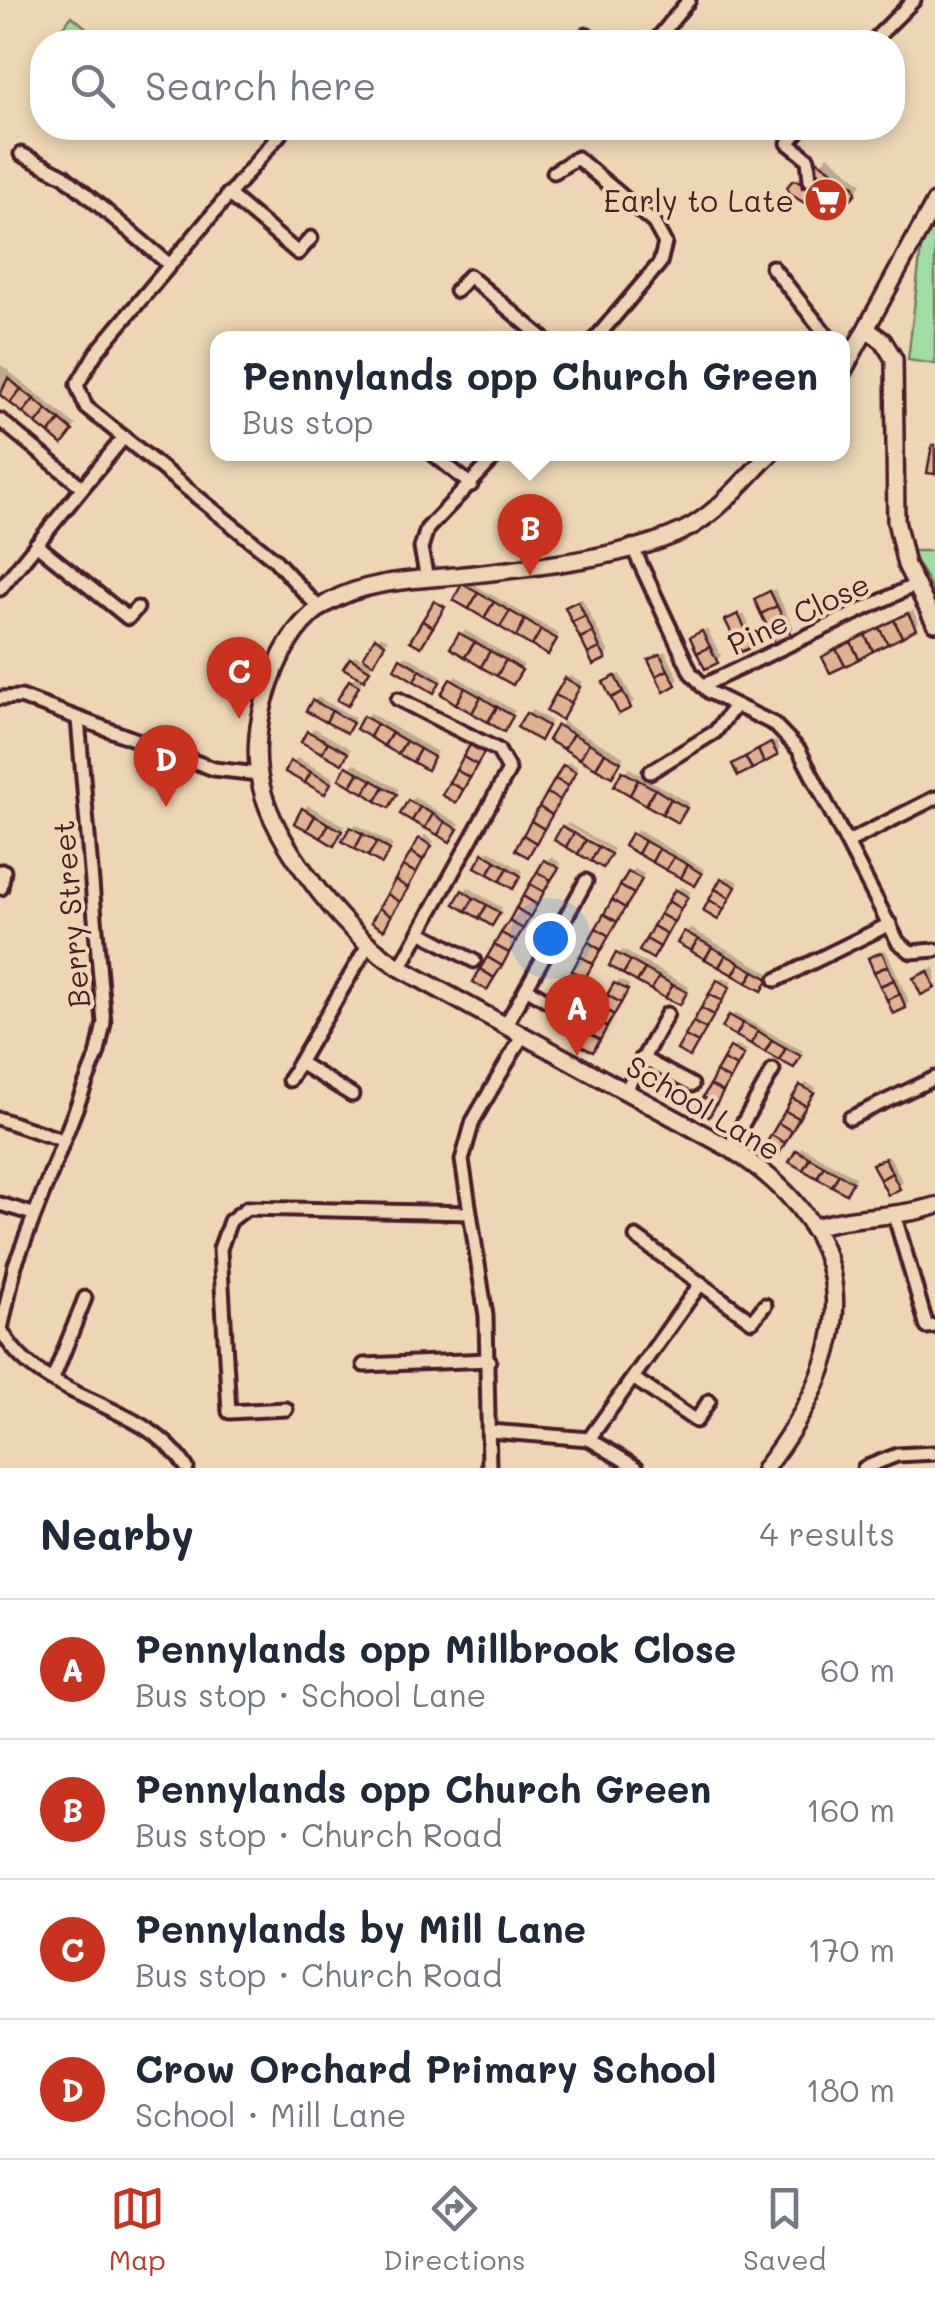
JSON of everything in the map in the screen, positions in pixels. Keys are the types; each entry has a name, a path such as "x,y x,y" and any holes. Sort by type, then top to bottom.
{"street":[{"path":"664,30 689,0"},
{"path":"884,30 914,0"},
{"path":"274,140 78,378 80,400 274,559 319,608"},
{"path":"790,140 808,159 810,180"},
{"path":"21,154 64,176 170,265"},
{"path":"554,172 578,158 654,223 665,242 660,263 602,331"},
{"path":"228,194 298,253 311,238"},
{"path":"850,352 869,331 935,202"},
{"path":"772,267 824,331"},
{"path":"456,291 469,276 535,331"},
{"path":"869,331 889,349 896,371 896,521 915,585 935,623"},
{"path":"0,420 82,487"},
{"path":"0,589 124,437"},
{"path":"442,461 471,485"},
{"path":"426,578 421,548 424,534 492,461"},
{"path":"0,698 21,697 214,768 258,774 260,723 274,671 300,626 319,608 359,590 537,566 632,546 694,525 763,461"},
{"path":"36,544 128,618 138,608"},
{"path":"632,546 690,673 702,686 774,724 798,750 898,942 910,952 935,950"},
{"name":"Pine Close","path":"702,686 915,585"},
{"path":"398,699 498,750 509,770 400,968"},
{"path":"650,772 715,732 735,706"},
{"name":"Berry Street","path":"78,719 104,1023 98,1052 2,1305 1,1329 16,1354 53,1379 158,1436 187,1468"},
{"name":"School Lane","path":"258,774 277,833 330,907 368,945 400,968 729,1148 780,1187 812,1228 831,1277 832,1344 813,1399 765,1468"},
{"path":"848,842 935,798"},
{"path":"0,871 2,888"},
{"path":"505,1026 586,881"},
{"path":"776,980 890,924"},
{"path":"420,932 474,962"},
{"path":"288,1080 368,945"},
{"path":"526,988 572,1015"},
{"path":"626,1090 667,1014"},
{"path":"489,1468 489,1360 462,1160 473,1121 523,1036"},
{"path":"642,1058 692,1085"},
{"path":"300,1063 352,1095"},
{"path":"729,1148 773,1070"},
{"path":"850,1118 935,1078"},
{"path":"0,1119 62,1140"},
{"path":"0,1204 34,1214"},
{"path":"812,1228 845,1218 895,1217 935,1206"},
{"path":"286,1409 229,1412 220,1249 230,1220 248,1208 468,1212"},
{"path":"895,1217 927,1326 935,1326"},
{"path":"636,1236 752,1322 764,1306"},
{"path":"589,1439 701,1283"},
{"path":"53,1379 85,1298"},
{"path":"64,1308 78,1314"},
{"path":"364,1365 489,1360"},
{"path":"633,1378 696,1420 709,1402"},
{"path":"488,1431 589,1439 637,1468"},
{"path":"864,1468 898,1456 935,1452"}],"green space":[{"path":"72,16 89,30 60,30"},
{"path":"935,218 935,364 908,360 921,248"},
{"path":"910,551 935,551 935,594"}],"building":[{"path":"818,161 854,186 856,193 851,199 834,191 833,201 817,211 790,194 787,187 793,180 801,182 802,188 821,186 822,175 815,174 813,167"},
{"path":"8,378 21,389 10,403 0,395"},
{"path":"21,389 34,399 23,413 10,403"},
{"path":"34,399 47,410 36,424 23,413"},
{"path":"47,410 60,420 49,434 36,424"},
{"path":"60,420 73,431 62,445 49,434"},
{"path":"935,445 935,474 927,473"},
{"path":"462,584 478,593 469,609 453,600"},
{"path":"770,591 777,606 761,614 754,599"},
{"path":"478,593 494,602 484,618 469,609"},
{"path":"434,601 445,607 433,627 422,621"},
{"path":"578,601 585,616 572,622 565,607"},
{"path":"494,602 510,611 500,627 484,618"},
{"path":"777,606 784,620 768,628 761,614"},
{"path":"510,611 525,620 516,637 500,627"},
{"path":"908,613 916,629 902,637 894,620"},
{"path":"738,614 746,630 733,636 725,620"},
{"path":"585,616 593,632 580,638 572,622"},
{"path":"525,620 541,630 532,646 516,637"},
{"path":"784,620 791,635 775,643 768,628"},
{"path":"894,620 902,637 888,644 879,628"},
{"path":"422,621 433,627 421,647 410,641"},
{"path":"879,628 888,644 873,651 865,635"},
{"path":"541,630 557,639 548,655 532,646"},
{"path":"746,630 754,646 741,652 733,636"},
{"path":"702,631 710,647 697,653 690,637"},
{"path":"593,632 600,648 588,654 580,638"},
{"path":"459,633 475,642 465,657 450,648"},
{"path":"865,635 873,651 859,659 851,642"},
{"path":"375,637 385,644 373,664 363,657"},
{"path":"475,642 490,651 481,667 465,657"},
{"path":"851,642 859,659 845,666 836,649"},
{"path":"710,647 718,663 705,669 697,653"},
{"path":"600,648 606,659 593,665 588,654"},
{"path":"836,649 845,666 830,673 822,657"},
{"path":"490,651 506,660 497,676 481,667"},
{"path":"660,654 668,670 656,676 648,660"},
{"path":"350,658 370,670 364,680 343,668"},
{"path":"400,658 420,670 414,681 394,669"},
{"path":"506,660 522,670 513,685 497,676"},
{"path":"420,670 440,682 434,693 414,681"},
{"path":"668,670 676,685 664,692 656,676"},
{"path":"615,676 623,692 611,698 603,682"},
{"path":"565,678 580,687 571,703 555,695"},
{"path":"450,679 465,688 456,704 441,694"},
{"path":"349,680 359,686 348,706 337,700"},
{"path":"465,688 481,697 472,713 456,704"},
{"path":"623,692 631,708 619,714 611,698"},
{"path":"555,695 571,703 562,720 546,711"},
{"path":"481,697 497,707 488,722 472,713"},
{"path":"312,700 332,711 326,722 306,711"},
{"path":"497,707 513,716 504,732 488,722"},
{"path":"332,711 353,723 347,733 326,722"},
{"path":"526,713 548,726 540,741 517,727"},
{"path":"363,716 377,724 370,737 356,729"},
{"path":"377,724 392,733 384,746 370,737"},
{"path":"557,725 573,734 564,749 548,740"},
{"path":"307,731 328,742 322,753 301,742"},
{"path":"392,733 406,741 398,754 384,746"},
{"path":"573,734 589,743 580,759 564,749"},
{"path":"406,741 420,749 413,762 398,754"},
{"path":"328,742 348,753 342,764 322,753"},
{"path":"589,743 605,753 596,768 580,759"},
{"path":"771,743 778,755 764,763 758,750"},
{"path":"470,745 484,753 477,765 463,757"},
{"path":"420,749 434,757 427,770 413,762"},
{"path":"758,750 764,763 752,769 745,757"},
{"path":"605,753 621,762 612,777 596,768"},
{"path":"463,757 477,765 470,778 456,770"},
{"path":"745,757 752,769 738,776 732,764"},
{"path":"290,761 311,772 305,783 285,772"},
{"path":"563,765 576,772 568,786 555,779"},
{"path":"346,766 359,773 351,786 339,779"},
{"path":"456,770 470,778 463,790 449,782"},
{"path":"622,771 638,780 630,795 614,786"},
{"path":"311,772 331,783 325,794 305,783"},
{"path":"359,773 372,780 364,793 351,786"},
{"path":"555,779 568,786 560,800 547,793"},
{"path":"372,780 384,787 376,801 364,793"},
{"path":"638,780 655,789 646,805 630,795"},
{"path":"449,782 463,790 456,803 442,795"},
{"path":"384,787 397,794 389,808 376,801"},
{"path":"655,789 671,799 662,814 646,805"},
{"path":"547,793 560,800 552,815 539,807"},
{"path":"671,799 687,808 678,823 662,814"},
{"path":"408,800 420,807 412,821 400,814"},
{"path":"420,807 433,814 425,828 412,821"},
{"path":"539,807 552,815 544,829 531,821"},
{"path":"302,808 315,816 307,830 294,823"},
{"path":"433,814 445,822 438,835 425,828"},
{"path":"315,816 329,824 321,838 307,830"},
{"path":"531,821 544,829 536,843 523,835"},
{"path":"445,822 458,829 450,842 438,835"},
{"path":"329,824 342,831 334,846 321,838"},
{"path":"562,826 574,833 566,847 554,840"},
{"path":"350,827 363,834 355,849 342,841"},
{"path":"574,833 586,840 578,854 566,847"},
{"path":"631,833 645,841 638,854 624,846"},
{"path":"363,834 377,842 368,856 355,849"},
{"path":"523,835 536,843 528,857 515,850"},
{"path":"419,838 432,846 423,860 411,852"},
{"path":"586,840 599,847 591,861 578,854"},
{"path":"645,841 659,849 652,862 638,854"},
{"path":"377,842 390,850 382,864 368,856"},
{"path":"599,847 611,854 603,868 591,861"},
{"path":"659,849 674,857 666,870 652,862"},
{"path":"411,852 423,860 416,873 403,866"},
{"path":"483,853 496,861 488,874 475,867"},
{"path":"674,857 688,865 681,878 666,870"},
{"path":"544,860 559,868 551,880 537,872"},
{"path":"496,861 508,868 500,881 488,874"},
{"path":"688,865 702,874 695,886 681,878"},
{"path":"403,866 416,873 408,888 395,880"},
{"path":"508,868 521,876 513,889 500,881"},
{"path":"537,872 551,880 544,892 530,884"},
{"path":"628,872 642,879 634,894 620,886"},
{"path":"721,878 736,887 730,898 715,889"},
{"path":"395,880 408,888 400,902 387,894"},
{"path":"530,884 544,892 537,905 523,896"},
{"path":"620,886 634,894 625,908 612,900"},
{"path":"675,889 688,897 681,909 668,901"},
{"path":"715,889 730,898 724,909 709,900"},
{"path":"462,890 474,898 466,911 454,904"},
{"path":"387,894 400,902 391,916 379,908"},
{"path":"523,896 537,905 530,917 516,908"},
{"path":"474,898 487,905 479,918 466,911"},
{"path":"612,900 625,908 617,922 604,914"},
{"path":"709,900 724,909 718,920 703,911"},
{"path":"668,901 681,909 674,922 660,914"},
{"path":"487,905 500,913 492,926 479,918"},
{"path":"379,908 391,916 384,930 371,922"},
{"path":"516,908 530,917 523,929 509,921"},
{"path":"604,914 617,922 609,936 596,928"},
{"path":"660,914 674,922 667,934 653,926"},
{"path":"509,921 523,929 516,941 501,933"},
{"path":"653,926 667,934 660,947 646,939"},
{"path":"596,928 609,936 601,950 588,942"},
{"path":"684,931 698,939 691,951 677,943"},
{"path":"501,933 516,941 509,953 494,945"},
{"path":"646,939 660,947 653,959 639,951"},
{"path":"698,939 712,947 705,959 691,951"},
{"path":"588,942 601,950 593,964 580,956"},
{"path":"494,945 509,953 502,966 487,957"},
{"path":"712,947 726,955 719,967 705,959"},
{"path":"882,952 888,966 874,972 868,958"},
{"path":"616,953 631,961 623,974 609,966"},
{"path":"726,955 740,963 733,975 719,967"},
{"path":"580,956 593,964 585,978 572,971"},
{"path":"487,957 502,966 494,978 480,969"},
{"path":"631,961 645,969 637,982 623,974"},
{"path":"740,963 754,971 747,983 733,975"},
{"path":"888,966 894,980 880,986 874,972"},
{"path":"480,969 494,978 487,990 473,982"},
{"path":"645,969 659,977 651,990 637,982"},
{"path":"572,971 585,978 577,992 564,985"},
{"path":"754,971 769,979 762,991 747,983"},
{"path":"928,971 935,988 921,995 913,978"},
{"path":"659,977 673,985 665,998 651,990"},
{"path":"717,980 730,987 722,1001 709,994"},
{"path":"894,980 900,994 887,1000 880,986"},
{"path":"614,983 628,990 621,1003 607,995"},
{"path":"673,985 687,992 680,1005 665,998"},
{"path":"709,994 722,1001 714,1015 701,1008"},
{"path":"900,994 906,1008 893,1014 887,1000"},
{"path":"607,995 621,1003 614,1015 600,1007"},
{"path":"600,1007 614,1015 607,1027 593,1020"},
{"path":"701,1008 714,1015 706,1029 693,1022"},
{"path":"729,1015 743,1023 736,1036 722,1028"},
{"path":"593,1020 607,1027 600,1040 586,1032"},
{"path":"693,1022 706,1029 698,1043 685,1036"},
{"path":"743,1023 758,1031 751,1044 736,1036"},
{"path":"758,1031 772,1040 765,1052 751,1044"},
{"path":"586,1032 600,1040 593,1052 579,1045"},
{"path":"685,1036 698,1043 690,1057 677,1050"},
{"path":"772,1040 786,1048 779,1060 765,1052"},
{"path":"730,1047 744,1055 737,1067 723,1060"},
{"path":"786,1048 801,1056 794,1068 779,1060"},
{"path":"723,1060 737,1067 730,1080 716,1072"},
{"path":"716,1072 730,1080 723,1092 710,1085"},
{"path":"710,1085 723,1092 716,1105 703,1097"},
{"path":"800,1085 814,1093 806,1106 792,1098"},
{"path":"703,1097 716,1105 709,1117 696,1110"},
{"path":"792,1098 806,1106 799,1118 785,1111"},
{"path":"785,1111 799,1118 792,1131 778,1123"},
{"path":"778,1123 792,1131 785,1143 771,1135"},
{"path":"771,1135 785,1143 778,1156 764,1148"},
{"path":"796,1150 810,1158 803,1170 789,1162"},
{"path":"810,1158 824,1166 817,1178 803,1170"},
{"path":"885,1158 892,1173 880,1180 872,1164"},
{"path":"824,1166 839,1174 832,1186 817,1178"},
{"path":"892,1173 900,1189 888,1195 880,1180"},
{"path":"839,1174 853,1182 846,1194 832,1186"}],"place":[{"name":"Early to Late","path":"826,200"},
{"name":"Pennylands opp Church Green","path":"530,576"},
{"name":"Pennylands by Mill Lane","path":"239,719"},
{"name":"Crow Orchard Primary School","path":"166,807"},
{"name":"Pennylands opp Millbrook Close","path":"577,1056"}]}
